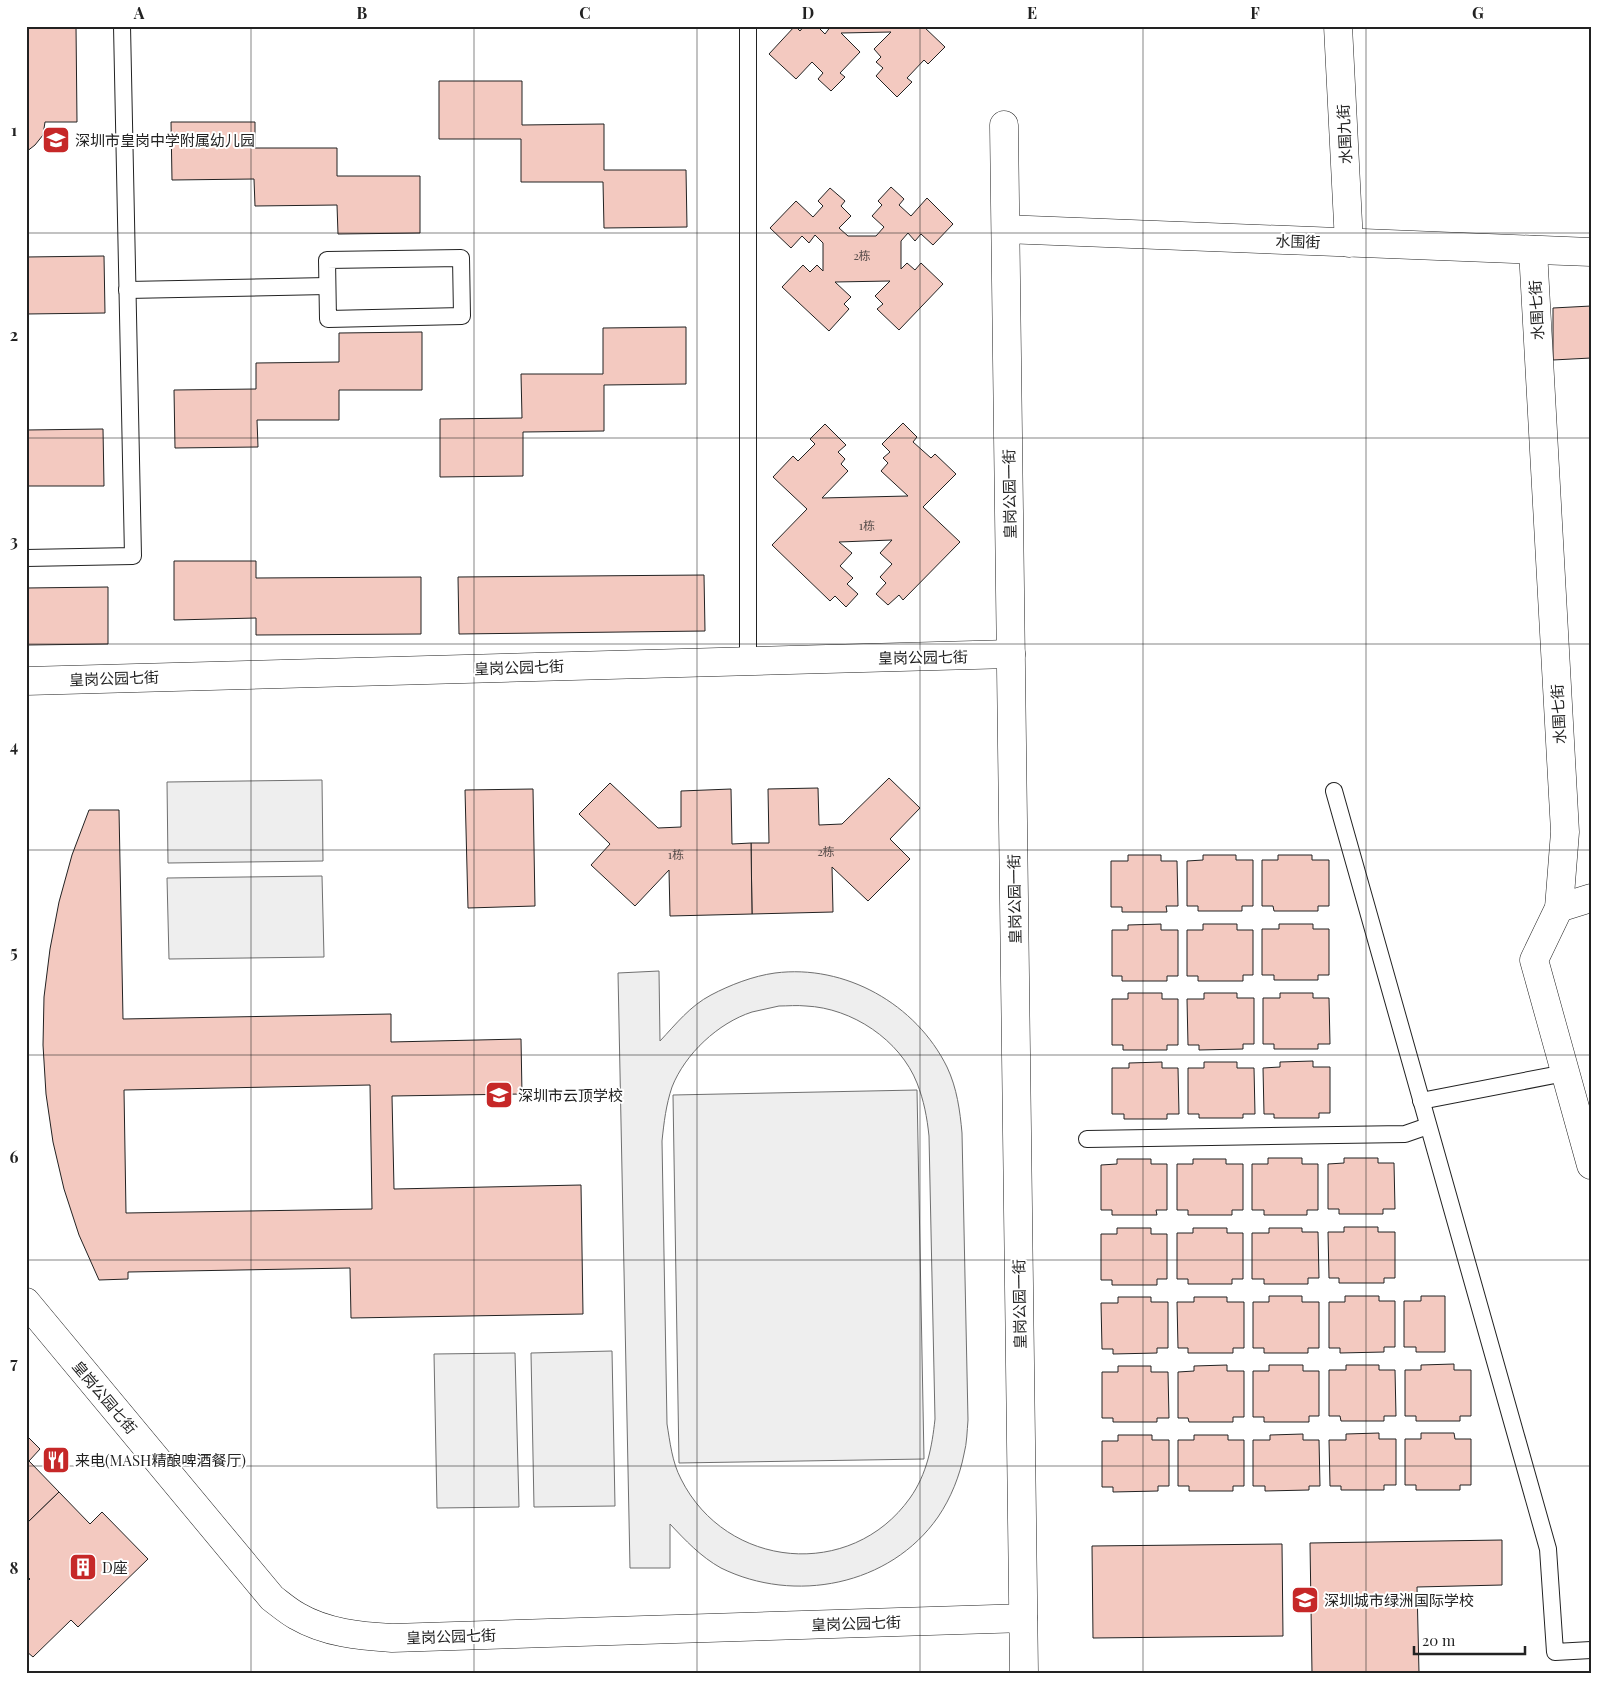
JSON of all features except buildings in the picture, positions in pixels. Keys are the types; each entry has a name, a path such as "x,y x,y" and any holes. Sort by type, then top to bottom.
{"street":[{"name":"水围九街","path":"1338,26 1349,243"},
{"name":"皇岗公园一街","path":"1004,126 1024,1673"},
{"name":"水围街","path":"1006,229 1591,252"},
{"name":"水围七街","path":"1533,250 1565,832 1559,908 1534,960 1591,1165"},
{"name":"皇岗公园七街","path":"26,681 1011,654"},
{"path":"1559,908 1591,898"},
{"name":"皇岗公园七街","path":"26,1302 272,1598 298,1617 325,1628 356,1636 392,1638 1023,1618"}],"lane":[{"path":"26,558 133,556 122,26"},
{"path":"748,26 748,661"},
{"path":"461,258 462,316 328,319 328,286 327,260 461,258"},
{"path":"127,290 328,286"},
{"path":"1334,791 1548,1549 1555,1652 1591,1650"},
{"path":"1421,1101 1565,1073"},
{"path":"1086,1139 1405,1134 1428,1126"}],"shaded area":[{"path":"322,780 323,861 168,863 167,782"},
{"path":"322,876 324,957 169,959 167,878"},
{"path":"659,971 660,1041 703,999 750,979 767,974 801,972 827,975 852,982 876,993 917,1024 934,1045 947,1067 958,1100 962,1133 968,1420 966,1446 954,1486 938,1517 918,1540 894,1559 867,1573 839,1582 809,1586 779,1585 749,1579 714,1564 694,1548 670,1524 670,1568 630,1568 618,973","holes":["779,1006 806,1006 840,1013 857,1020 887,1040 909,1067 917,1083 925,1109 929,1136 935,1419 928,1460 916,1489 885,1525 856,1543 823,1552 790,1553 758,1546 727,1532 701,1509 681,1479 673,1459 667,1424 662,1141 670,1094 685,1063 704,1041 715,1032 739,1017"]},
{"path":"917,1090 924,1459 679,1463 673,1095"},
{"path":"612,1351 615,1506 534,1507 531,1353"},
{"path":"515,1353 519,1507 437,1508 434,1354"}],"place":[{"name":"深圳市皇岗中学附属幼儿园","path":"56,140"},
{"name":"深圳市云顶学校","path":"499,1095"},
{"name":"来电(MASH精酿啤酒餐厅)","path":"56,1460"},
{"name":"D座","path":"83,1567"},
{"name":"深圳城市绿洲国际学校","path":"1305,1600"}]}
